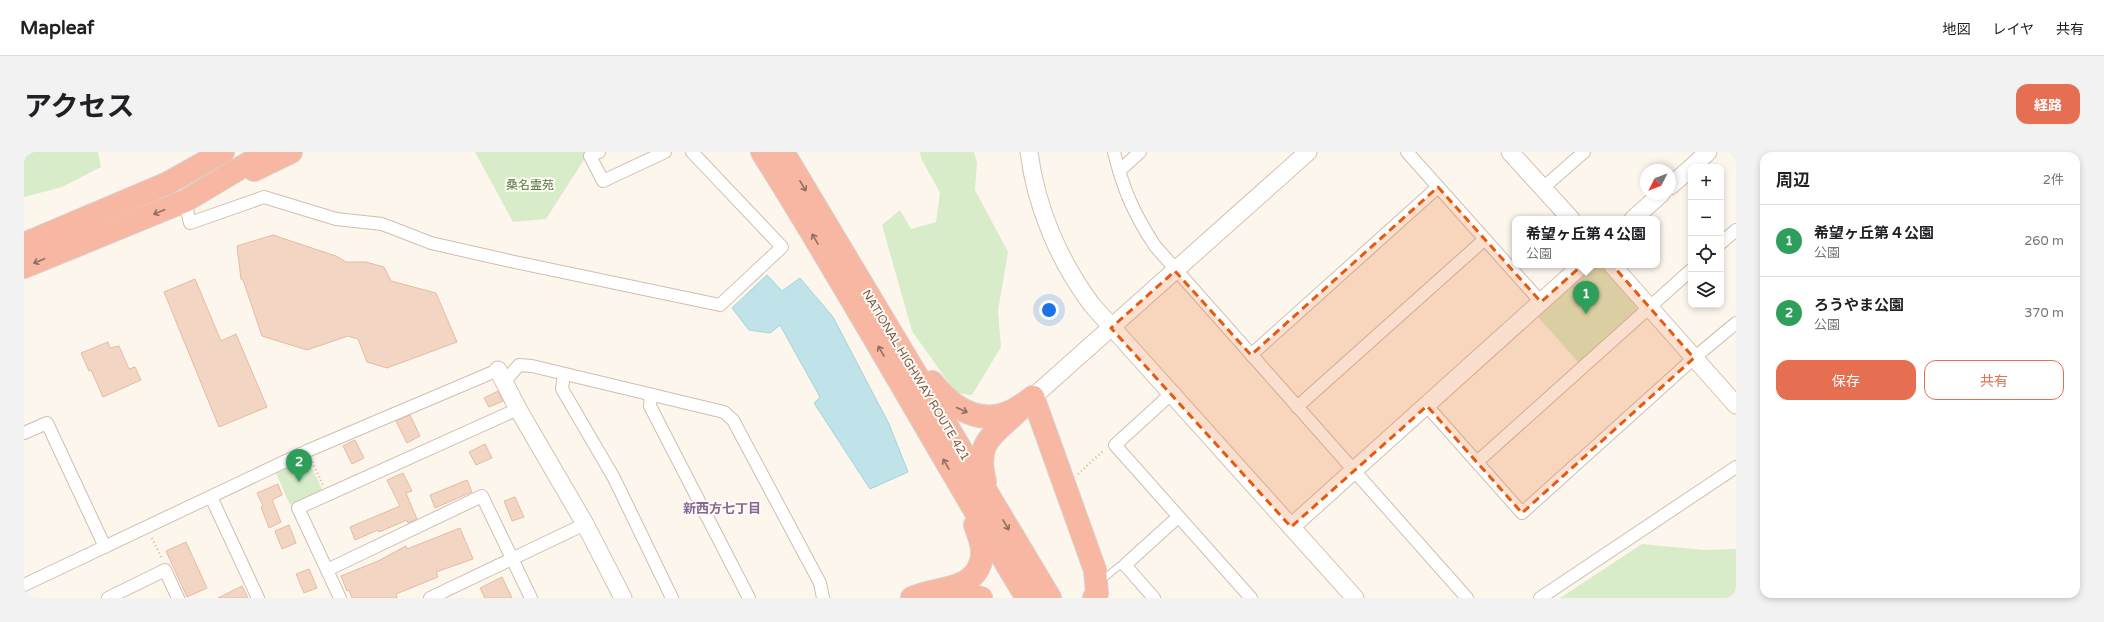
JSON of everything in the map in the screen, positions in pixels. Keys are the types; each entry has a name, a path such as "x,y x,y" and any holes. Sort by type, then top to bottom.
{"highway":[{"path":"24,240 147,182 200,152"},
{"path":"24,244 168,183 223,152"},
{"path":"184,201 267,152"},
{"path":"24,267 184,201 291,152"},
{"name":"NATIONAL HIGHWAY ROUTE 421","path":"762,152 801,214 966,497 1027,598"},
{"name":"NATIONAL HIGHWAY ROUTE 421","path":"783,152 1050,598"},
{"path":"874,306 905,342 943,396 960,410 977,415 996,416 1014,410 1033,397"},
{"path":"989,495 981,461 984,446 1033,397"},
{"path":"1033,397 1096,570 1097,593 1094,598"},
{"path":"912,598 970,580 982,563 982,545 966,497"},
{"path":"938,589 981,598"}],"street":[{"path":"599,152 590,156 603,181 665,152"},
{"path":"184,201 190,223 264,197 336,219 382,224 431,243 510,262 720,305 782,247 692,152"},
{"path":"1029,152 1032,178 1039,200 1061,254 1082,291 1111,328 1355,598"},
{"path":"1114,152 1119,171 1137,219 1155,246 1175,271 1467,598"},
{"path":"1119,171 1140,152"},
{"path":"1033,397 1308,152"},
{"path":"1407,152 1542,302"},
{"path":"1510,152 1568,216"},
{"path":"1543,188 1584,152"},
{"path":"1694,164 1708,152"},
{"path":"1676,181 1688,170"},
{"path":"1251,355 1438,187"},
{"path":"1636,216 1654,200"},
{"path":"1724,240 1736,230"},
{"path":"1298,407 1485,239"},
{"path":"1291,527 1579,268"},
{"path":"1615,268 1736,405"},
{"path":"1476,462 1689,272"},
{"path":"1427,406 1522,513 1694,358 1736,323"},
{"path":"24,585 307,451 501,376 519,365 564,374 724,412 733,420 820,583 823,598"},
{"path":"564,374 562,389 614,478 672,598"},
{"path":"501,376 518,409 585,524 623,598"},
{"path":"1171,394 1115,445 1251,598"},
{"path":"651,395 650,406 749,598"},
{"path":"340,598 298,508 518,409"},
{"path":"24,433 47,422 105,547"},
{"path":"1540,598 1736,467"},
{"path":"327,570 482,496 531,598"},
{"path":"211,497 258,598"},
{"path":"1154,598 1125,565 1178,517"},
{"path":"430,598 585,524"},
{"path":"108,598 165,570 178,598"}],"lane":[{"path":"1107,576 1119,566 1125,565"}],"path":[{"path":"1072,479 1109,446 1115,445"},
{"path":"307,451 327,494"},
{"path":"147,527 165,570"}],"highlighted area":[{"path":"1438,187 1541,302 1599,250 1694,358 1522,513 1427,406 1291,527 1111,328 1175,271 1251,355"}],"green space":[{"path":"24,152 98,152 101,167 62,187 24,197"},
{"name":"桑名霊苑","path":"475,152 589,152 546,219 513,222"},
{"path":"920,152 974,152 977,163 975,190 1008,252 998,311 1001,347 972,395 956,393 912,331 882,225 900,210 911,229 936,222 940,193 921,158"},
{"path":"1592,268 1602,268 1636,305 1636,312 1579,363 1537,316"},
{"path":"307,458 323,491 290,505 276,473"},
{"path":"1642,544 1704,550 1736,549 1736,598 1560,598"}],"water":[{"path":"767,275 782,291 800,278 833,317 889,424 908,472 870,489 814,403 820,397 780,325 770,333 749,330 732,308"}],"building":[{"path":"273,235 336,256 346,262 366,262 384,267 391,281 436,293 457,342 387,368 367,362 358,339 348,336 307,350 262,336 243,280 241,279 237,246"},
{"path":"195,279 221,341 236,334 267,407 219,427 164,292"},
{"path":"108,342 110,348 119,346 129,369 135,367 141,380 103,397 91,370 89,371 81,353"},
{"path":"498,391 503,401 489,407 484,398"},
{"path":"410,415 420,436 407,443 396,421"},
{"path":"355,440 364,458 352,464 343,446"},
{"path":"485,444 492,458 476,465 469,452"},
{"path":"403,473 412,491 406,493 417,519 408,523 407,520 355,540 350,527 400,506 387,480"},
{"path":"467,480 472,492 435,508 430,495"},
{"path":"278,484 282,495 272,500 281,522 269,528 261,507 263,506 257,493"},
{"path":"515,497 524,517 512,521 504,501"},
{"path":"289,525 296,543 282,549 275,531"},
{"path":"460,528 473,559 436,572 438,577 396,594 397,598 352,598 349,590 347,591 341,576 378,561 406,546 407,549"},
{"path":"186,542 207,588 187,597 166,551"},
{"path":"309,569 317,588 304,593 296,574"},
{"path":"502,577 512,598 485,598 480,588"},
{"path":"242,586 248,598 218,598"}],"place":[{"name":"希望ヶ丘第４公園","path":"1586,314"},
{"name":"ろうやま公園","path":"299,482"}],"district":[{"name":"新西方七丁目","path":"722,509"}]}
